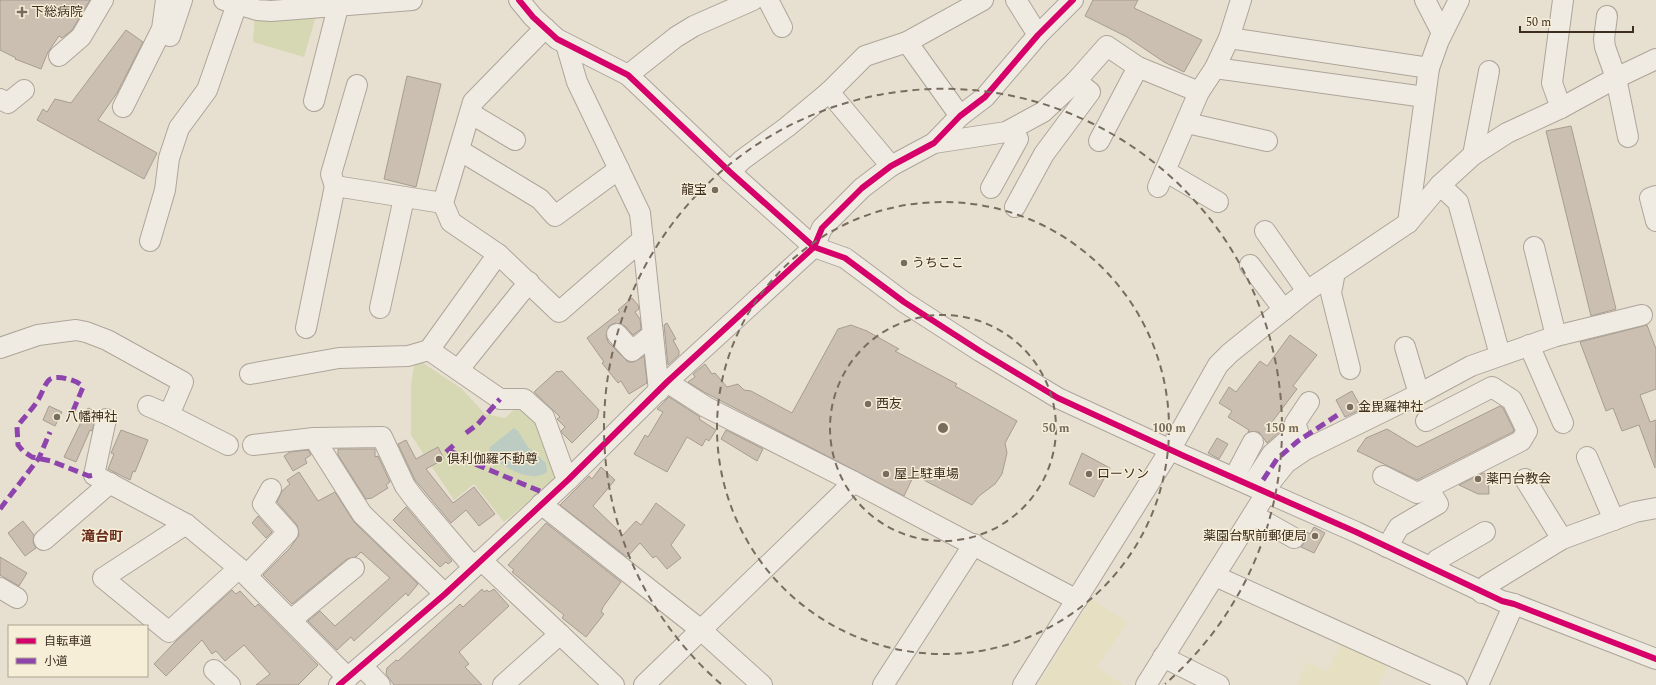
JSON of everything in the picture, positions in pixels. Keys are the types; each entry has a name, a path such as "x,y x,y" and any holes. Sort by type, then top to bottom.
{"street":[{"path":"59,56 81,37 103,0"},
{"path":"124,107 162,29 166,0"},
{"path":"169,40 182,0"},
{"path":"150,241 165,190 169,158 179,128 207,90 230,2 257,10 271,11 338,7 412,0"},
{"path":"519,0 533,17 566,44 628,75 730,172 814,246 845,258 904,302 980,351 1058,398 1170,450 1387,546 1482,593 1656,659"},
{"path":"628,75 676,37 694,26 753,0"},
{"path":"768,0 782,27"},
{"path":"730,172 742,160 787,127 829,92 864,56 907,42 983,0"},
{"path":"1016,0 1038,35"},
{"path":"350,676 445,594 540,504 569,479 663,387 814,246 822,228 862,188 891,166 934,143 960,116 985,97 1038,35 1073,0"},
{"path":"1218,202 1162,179 1199,92 1215,68 1229,38 1241,0"},
{"path":"1425,0 1442,33"},
{"path":"1408,223 1429,68 1442,33 1459,0"},
{"path":"1561,108 1552,83 1563,0"},
{"path":"314,101 338,7"},
{"path":"1607,16 1604,46 1616,78 1628,137"},
{"path":"545,28 473,102 443,203 451,222 498,254 559,312 643,239"},
{"path":"1229,38 1429,68"},
{"path":"907,42 960,116"},
{"path":"566,44 577,82 640,213 653,334 663,387"},
{"path":"934,143 1012,135 1043,112 1076,81 1107,46 1138,68 1199,92"},
{"path":"1023,685 1170,450 1218,365 1230,353 1307,291 1408,223 1440,185 1473,155 1507,133 1561,108 1616,78 1656,59"},
{"path":"1099,141 1138,68"},
{"path":"1215,68 1425,97"},
{"path":"1473,155 1489,71"},
{"path":"1015,207 1044,154 1090,92 1076,81"},
{"path":"306,328 335,186 331,174 357,85"},
{"path":"0,99 8,103 24,90"},
{"path":"829,92 891,166"},
{"path":"470,113 515,140"},
{"path":"1187,123 1267,141"},
{"path":"1012,135 1044,154"},
{"path":"992,188 1012,135"},
{"path":"459,150 540,199 555,216 619,169"},
{"path":"1440,185 1458,202 1500,355"},
{"path":"335,186 443,203"},
{"path":"1656,196 1650,198 1656,221"},
{"path":"380,308 404,198"},
{"path":"1265,230 1307,291"},
{"path":"1534,247 1556,336"},
{"path":"250,374 339,358 408,356 429,350 498,254"},
{"path":"1250,265 1284,310"},
{"path":"1335,272 1331,293 1350,369"},
{"path":"459,369 529,282"},
{"path":"1251,485 1270,483 1286,463 1305,450 1419,394 1471,366 1556,336 1642,315"},
{"path":"0,348 38,335 76,330 107,340 184,382 169,415"},
{"path":"617,334 632,351 653,334"},
{"path":"1529,345 1562,423"},
{"path":"1405,347 1419,394"},
{"path":"429,350 459,369 500,399 524,399 544,417 564,472 569,479"},
{"path":"663,387 706,406 854,482 974,544 1077,600"},
{"path":"1383,476 1417,493 1521,441 1527,431 1512,400 1492,387 1426,421"},
{"path":"1251,485 1272,454 1298,431 1295,423 1309,402"},
{"path":"148,406 228,445"},
{"path":"106,419 94,475 186,524 243,571 291,620 350,676 380,685"},
{"path":"253,445 314,438 382,437 409,492 477,564 560,634 614,685"},
{"path":"314,438 362,514 445,594"},
{"path":"1146,685 1253,515 1251,485 1253,442"},
{"path":"1587,457 1614,520"},
{"path":"1525,479 1562,539"},
{"path":"644,685 854,482"},
{"path":"44,540 110,483"},
{"path":"1387,546 1399,527 1438,504 1428,488"},
{"path":"186,524 103,578 169,632 288,532 263,504 271,489"},
{"path":"540,504 701,630 762,685"},
{"path":"1482,593 1487,585 1562,539 1635,512 1656,508"},
{"path":"1253,515 1294,538"},
{"path":"1432,568 1437,560 1485,532"},
{"path":"883,685 974,544"},
{"path":"291,620 354,568"},
{"path":"1215,576 1456,685"},
{"path":"0,588 17,598"},
{"path":"1478,685 1514,604"},
{"path":"503,685 560,634"},
{"path":"1163,657 1219,685"},
{"path":"214,670 230,685"}],"shaded area":[{"path":"514,428 518,431 528,447 546,463 547,472 541,475 527,475 512,470 492,459 489,453 490,447"},
{"path":"1091,599 1128,622 1097,667 1123,685 1038,685"},
{"path":"1342,642 1389,663 1379,685 1297,685 1307,662 1327,671"}],"green space":[{"path":"255,15 316,16 304,57 253,42"},
{"path":"420,361 462,389 485,414 505,418 516,408 539,423 557,477 504,522 474,484 454,500 411,435 411,385 414,366"}],"building":[{"path":"0,0 90,0 72,30 62,38 59,36 48,52 41,69 15,59 16,58 0,50"},
{"path":"1093,0 1138,0 1134,8 1202,40 1184,72 1164,62 1127,37 1085,16"},
{"path":"126,30 143,42 117,93 98,120 157,153 144,179 37,120 43,109 47,112 55,99 71,103"},
{"path":"407,76 441,84 416,187 384,179"},
{"path":"1571,126 1616,309 1591,316 1546,131"},
{"path":"632,298 638,305 639,309 635,312 640,319 641,329 633,335 625,326 615,323 609,326 606,336 608,342 628,362 634,362 644,356 647,383 629,394 621,381 618,383 602,363 604,362 587,338 620,312 618,310"},
{"path":"667,323 676,339 673,340 679,351 679,355 668,365 664,325"},
{"path":"851,325 867,331 899,349 895,351 957,384 955,386 1017,421 1005,443 1007,453 1002,474 995,484 979,496 972,505 914,475 904,496 704,392 688,382 695,377 693,374 705,364 712,374 715,373 727,387 738,384 744,390 751,391 792,413 838,329"},
{"path":"1647,325 1656,349 1656,389 1640,395 1650,422 1656,420 1655,468 1639,425 1622,431 1613,408 1606,411 1580,342"},
{"path":"1290,335 1317,355 1293,386 1297,389 1272,422 1282,429 1267,443 1259,432 1248,432 1249,430 1228,417 1232,411 1219,403 1229,387 1236,392 1260,361 1267,366"},
{"path":"557,371 562,371 599,410 597,418 572,443 561,431 565,427 557,419 560,417 534,392"},
{"name":"金毘羅神社","path":"1352,391 1362,409 1345,417 1336,400"},
{"path":"669,397 700,417 699,419 716,430 709,441 706,439 702,446 687,437 667,472 634,454 645,435 648,437 663,412 657,409"},
{"path":"49,406 62,412 55,426 43,420"},
{"path":"1500,406 1503,408 1514,430 1513,432 1417,480 1357,451 1366,438 1387,429 1417,447"},
{"path":"88,408 97,412 92,431 90,430 76,462 64,457"},
{"path":"121,430 148,440 135,472 133,471 130,480 108,469 114,454 111,453"},
{"path":"726,430 763,449 757,461 721,439"},
{"path":"1217,438 1228,444 1219,459 1208,453"},
{"path":"406,440 416,459 438,447 444,459 426,469 453,503 474,487 495,514 479,526 466,510 451,523 415,480 398,444"},
{"path":"338,449 375,449 375,457 378,456 390,482 386,485 388,488 372,498 366,499 338,455"},
{"path":"308,450 311,455 305,459 307,463 293,471 284,456 290,452"},
{"path":"1082,453 1110,468 1094,497 1069,484"},
{"path":"601,467 615,480 593,506 623,535 636,521 641,525 656,503 685,525 671,545 681,558 667,569 656,556 653,558 640,543 627,557 560,505 589,476 592,479"},
{"path":"299,472 318,501 335,492 354,522 418,584 408,596 406,593 354,641 351,637 337,650 308,621 320,611 335,626 390,578 361,552 356,557 347,559 292,604 263,575 290,548 299,535 297,525 277,502 282,491 290,484 287,480"},
{"name":"薬円台教会","path":"1483,473 1488,474 1489,494 1478,494 1459,485"},
{"path":"406,507 452,561 448,564 446,562 440,567 393,520"},
{"path":"258,516 272,532 266,538 252,523"},
{"path":"23,521 34,535 33,542 36,548 25,556 8,533"},
{"path":"546,523 621,582 603,607 601,612 604,614 586,637 562,618 564,615 512,572 514,570 508,565"},
{"path":"1314,527 1325,533 1314,553 1301,547 1304,543 1307,532 1310,534"},
{"path":"0,557 27,573 19,586 0,575"},
{"path":"482,589 484,592 487,590 489,592 494,589 509,606 459,652 469,664 465,667 482,685 394,685 386,674 387,668 396,660 398,661 460,604 463,607"},
{"path":"232,590 236,594 240,591 255,607 258,604 318,665 298,685 256,685 270,674 244,645 225,661 216,651 212,654 202,640 166,676 154,664 176,641"}],"marked path":[{"path":"73,411 83,387 72,380 52,378 46,384 36,404 17,427 18,445 23,451 32,457 51,461 89,476 94,475"},
{"path":"466,433 478,424 500,399"},
{"path":"1263,480 1277,459 1298,441 1339,414"},
{"path":"0,509 39,458 50,432"},
{"path":"446,452 456,443"},
{"path":"449,450 468,461 542,492"}],"cycle path":[{"path":"519,0 533,17 557,39 628,75 730,172 814,247 845,258 904,302 980,351 1058,398 1184,456 1356,532 1502,601 1514,604 1656,659"},
{"path":"339,685 445,594 569,479 667,382 814,247 822,228 862,188 891,166 934,143 960,116 985,97 1038,35 1073,0"}],"place":[{"name":"下総病院","path":"22,12"},
{"name":"龍宝","path":"715,190"},
{"name":"うちここ","path":"904,263"},
{"name":"西友","path":"868,404"},
{"name":"金毘羅神社","path":"1350,407"},
{"name":"八幡神社","path":"57,417"},
{"name":"倶利伽羅不動尊","path":"439,459"},
{"name":"屋上駐車場","path":"886,474"},
{"name":"ローソン","path":"1089,474"},
{"name":"薬円台教会","path":"1478,479"},
{"name":"薬園台駅前郵便局","path":"1315,536"}],"district":[{"name":"滝台町","path":"102,536"}]}
